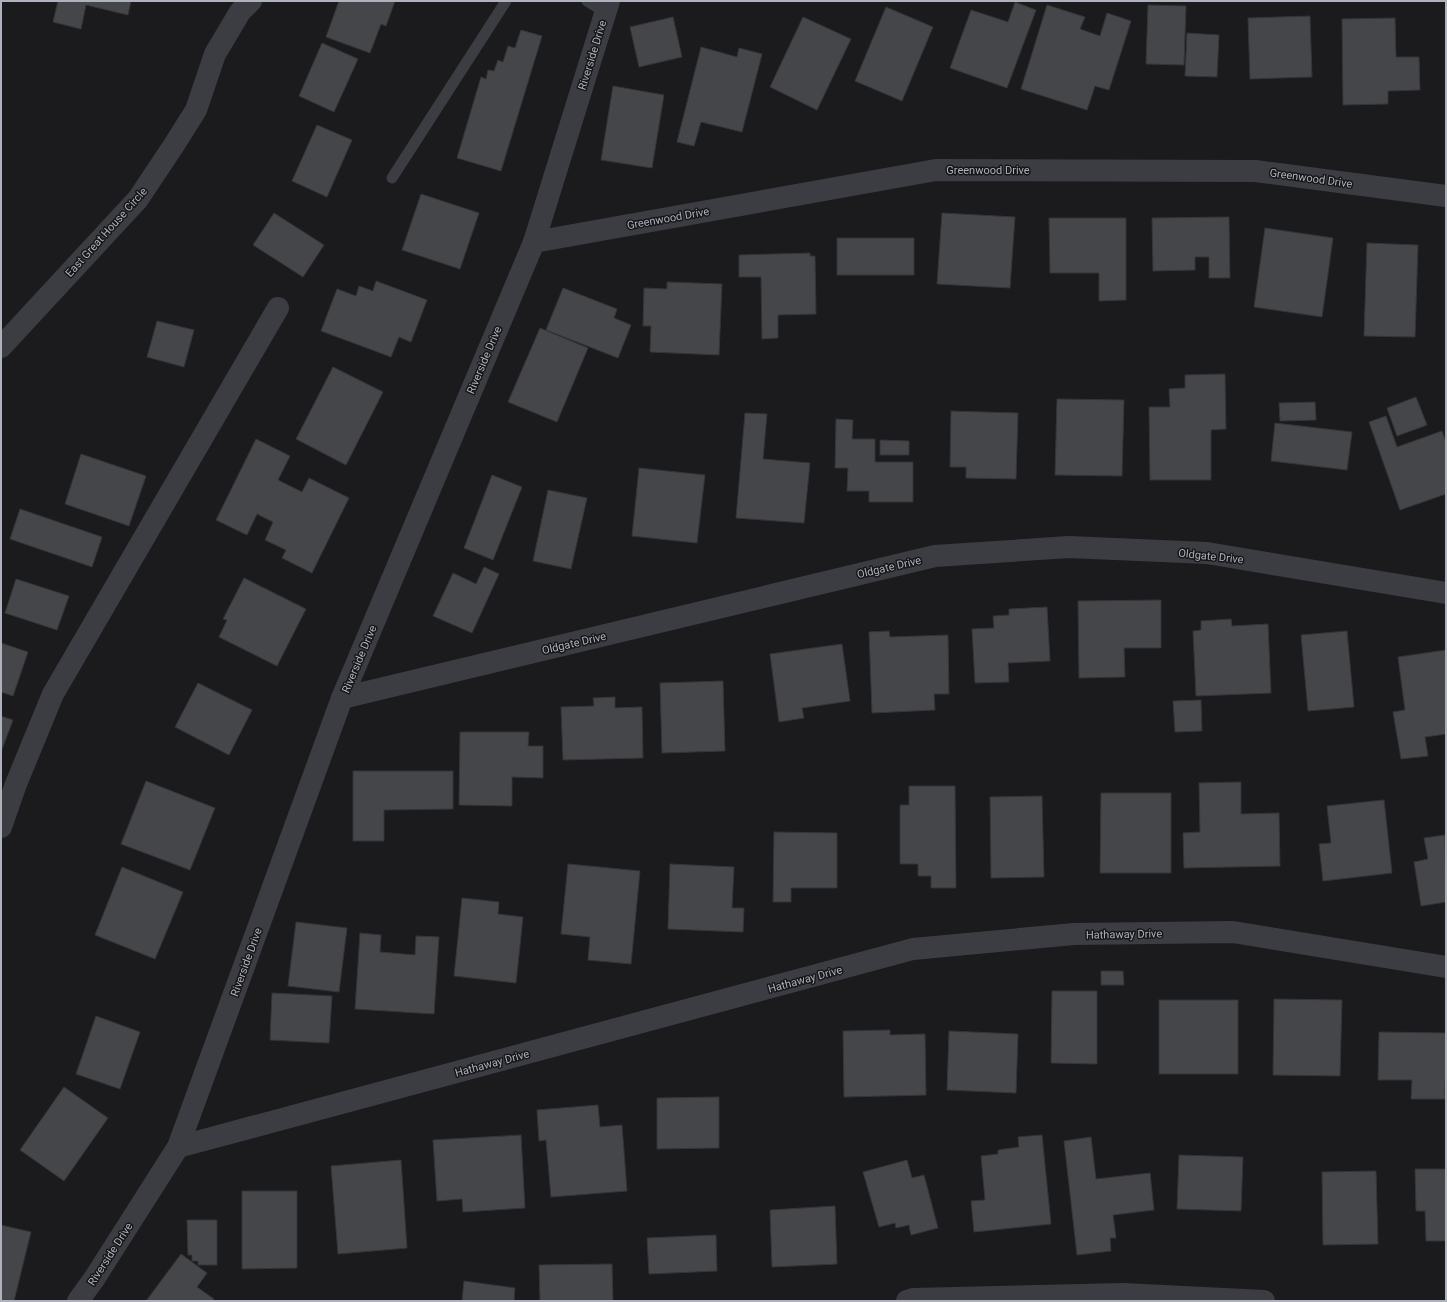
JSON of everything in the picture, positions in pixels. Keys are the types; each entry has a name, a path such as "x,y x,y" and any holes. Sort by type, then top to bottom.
{"street":[{"name":"East Great House Circle","path":"1,347 138,199 196,110 215,54 240,12 251,1"},
{"name":"Riverside Drive","path":"78,1301 94,1280 178,1147 342,698 534,242 600,5"},
{"name":"Greenwood Drive","path":"534,242 936,170 1255,171 1446,196"},
{"path":"1,827 16,784 53,694 278,308"},
{"name":"Oldgate Drive","path":"342,698 935,556 1069,547 1207,553 1446,593"},
{"name":"Hathaway Drive","path":"178,1147 913,949 1074,934 1233,932 1446,967"},
{"path":"911,1300 1122,1294 1264,1301"}],"lane":[{"path":"392,178 506,1"}],"building":[{"path":"58,1 131,1 128,15 86,5 81,29 53,22"},
{"path":"339,1 395,1 386,26 381,24 370,53 326,37"},
{"path":"1015,2 1036,10 1007,88 950,68 971,10 1008,22"},
{"path":"1047,5 1085,17 1080,29 1100,36 1107,13 1131,21 1109,90 1095,86 1087,110 1021,89"},
{"path":"1148,5 1186,6 1184,65 1146,64"},
{"path":"886,7 933,27 902,101 855,81"},
{"path":"1310,16 1312,77 1250,79 1248,18"},
{"path":"673,17 682,57 639,67 630,27"},
{"path":"803,17 851,39 817,110 770,87"},
{"path":"1395,18 1396,57 1419,57 1420,90 1388,91 1388,104 1343,105 1342,19"},
{"path":"521,30 542,36 501,171 457,158 481,77 486,79 488,70 494,71 498,60 503,62 508,46 515,48"},
{"path":"1187,33 1219,35 1217,77 1185,76"},
{"path":"322,43 358,59 334,112 299,96"},
{"path":"701,47 737,57 739,48 762,54 742,132 701,122 694,146 677,142"},
{"path":"613,86 664,95 652,168 601,160"},
{"path":"317,125 352,140 327,197 292,181"},
{"path":"421,194 479,213 460,269 402,250"},
{"path":"274,213 324,245 303,277 253,245"},
{"path":"942,213 1015,217 1010,288 937,284"},
{"path":"1229,217 1230,278 1209,278 1209,257 1195,257 1195,270 1153,271 1152,218"},
{"path":"1049,218 1126,218 1126,300 1099,301 1099,273 1050,273"},
{"path":"1265,228 1333,238 1322,317 1254,307"},
{"path":"837,238 914,238 914,275 837,275"},
{"path":"1367,243 1418,245 1415,337 1364,336"},
{"path":"810,253 810,256 815,256 816,314 778,315 778,338 762,339 761,277 739,277 739,255"},
{"path":"376,281 427,300 411,342 399,337 391,357 321,331 337,289 356,296 359,286 373,291"},
{"path":"667,282 722,284 719,355 650,352 651,326 643,326 644,288 667,289"},
{"path":"563,288 617,309 614,318 631,325 618,358 546,330"},
{"path":"157,321 194,330 184,367 147,357"},
{"path":"540,328 588,348 557,422 508,402"},
{"path":"333,367 383,392 346,465 296,439"},
{"path":"1225,374 1226,429 1211,430 1211,480 1150,480 1149,407 1170,407 1169,389 1185,388 1185,375"},
{"path":"1416,397 1427,425 1397,436 1387,408"},
{"path":"1057,399 1124,400 1122,476 1055,475"},
{"path":"1315,402 1316,420 1280,421 1279,403"},
{"path":"951,411 1018,413 1016,479 966,478 966,467 950,467"},
{"path":"745,413 767,414 763,459 810,463 804,523 736,518"},
{"path":"1386,416 1397,447 1442,431 1446,442 1446,494 1400,510 1369,422"},
{"path":"836,419 853,420 852,439 875,439 875,462 913,462 913,502 869,502 869,491 847,491 848,468 835,468"},
{"path":"1275,423 1352,432 1347,470 1271,461"},
{"path":"256,439 290,456 278,480 302,492 309,478 349,498 312,573 282,558 286,550 265,540 273,522 257,514 247,535 216,520"},
{"path":"880,440 909,441 909,455 880,455"},
{"path":"81,454 146,476 129,526 65,504"},
{"path":"639,468 705,475 697,543 632,536"},
{"path":"492,475 522,487 493,560 464,548"},
{"path":"548,490 587,498 571,569 533,561"},
{"path":"20,509 102,537 92,567 10,539"},
{"path":"484,567 499,574 472,633 433,616 453,573 476,584"},
{"path":"244,578 306,609 277,666 219,637 227,620 223,619"},
{"path":"16,579 69,596 57,630 5,613"},
{"path":"1161,600 1161,648 1124,648 1125,677 1079,678 1078,601"},
{"path":"1047,607 1050,661 1008,663 1009,682 975,683 972,629 994,628 993,616 1009,615 1009,609"},
{"path":"1231,619 1232,626 1268,624 1271,693 1196,696 1193,631 1201,630 1201,621"},
{"path":"889,631 890,637 948,635 949,694 934,694 935,710 872,713 869,632"},
{"path":"1347,631 1354,707 1308,711 1301,635"},
{"path":"1,643 28,652 13,696 1,692"},
{"path":"842,644 850,701 802,708 804,718 779,722 770,654"},
{"path":"1446,650 1446,734 1425,737 1428,756 1401,759 1393,712 1405,710 1398,657"},
{"path":"723,681 725,751 662,753 660,683"},
{"path":"198,683 252,710 229,755 175,727"},
{"path":"615,697 615,708 642,707 643,758 563,760 561,707 594,706 593,698"},
{"path":"1201,700 1202,731 1175,732 1173,701"},
{"path":"1,716 13,720 1,752"},
{"path":"460,732 529,732 528,746 543,746 543,778 512,777 512,806 459,805"},
{"path":"353,771 453,771 453,809 384,810 384,841 353,841"},
{"path":"146,781 215,808 190,870 121,844"},
{"path":"1241,782 1241,814 1279,813 1280,866 1184,868 1183,833 1200,832 1199,783"},
{"path":"909,786 955,786 956,888 931,888 931,876 918,876 918,864 900,864 900,805 909,805"},
{"path":"1101,793 1171,793 1171,873 1100,873"},
{"path":"1042,796 1044,877 991,878 990,797"},
{"path":"1384,800 1392,873 1323,881 1319,844 1331,843 1327,806"},
{"path":"774,832 837,833 837,888 791,888 791,902 773,902"},
{"path":"1445,835 1446,902 1421,906 1414,862 1428,859 1424,838"},
{"path":"568,864 640,871 631,964 588,960 590,937 561,934"},
{"path":"670,864 734,867 732,908 744,908 743,932 668,929"},
{"path":"122,867 183,892 155,959 95,935"},
{"path":"462,898 499,902 498,914 523,917 516,983 454,976"},
{"path":"296,922 347,928 339,992 288,986"},
{"path":"360,933 381,935 380,952 415,955 416,936 439,937 434,1014 355,1009"},
{"path":"1101,971 1123,971 1124,985 1101,985"},
{"path":"1052,991 1097,991 1097,1064 1051,1063"},
{"path":"272,993 332,996 329,1043 270,1040"},
{"path":"1274,999 1342,1000 1340,1076 1273,1075"},
{"path":"1159,1000 1238,1000 1238,1074 1159,1074"},
{"path":"96,1016 140,1032 120,1089 76,1074"},
{"path":"890,1030 890,1035 925,1034 926,1095 844,1097 843,1031"},
{"path":"949,1031 1018,1034 1016,1093 947,1090"},
{"path":"1379,1032 1446,1033 1445,1099 1411,1099 1412,1080 1378,1080"},
{"path":"64,1087 108,1118 64,1181 20,1150"},
{"path":"719,1097 719,1148 657,1149 657,1098"},
{"path":"598,1105 600,1127 622,1125 627,1191 551,1197 546,1140 539,1141 537,1110"},
{"path":"521,1135 525,1208 463,1212 462,1199 437,1201 433,1140"},
{"path":"1042,1135 1051,1224 974,1232 971,1201 985,1200 981,1156 998,1154 998,1150 1019,1147 1018,1137"},
{"path":"1091,1137 1096,1179 1150,1173 1154,1210 1113,1215 1116,1238 1110,1238 1111,1251 1077,1255 1064,1141"},
{"path":"1179,1155 1243,1157 1241,1211 1177,1209"},
{"path":"401,1160 407,1248 338,1254 331,1166"},
{"path":"907,1160 912,1178 924,1175 938,1228 911,1235 909,1225 896,1228 895,1223 879,1227 863,1172"},
{"path":"1415,1169 1446,1169 1446,1241 1426,1241 1425,1211 1416,1211"},
{"path":"1376,1171 1378,1244 1323,1245 1322,1172"},
{"path":"242,1191 297,1191 297,1268 242,1269"},
{"path":"835,1206 837,1264 772,1267 770,1210"},
{"path":"187,1220 217,1220 217,1265 198,1265 198,1261 192,1261 192,1255 188,1255"},
{"path":"1,1225 31,1232 14,1301 1,1301"},
{"path":"716,1235 717,1271 649,1274 647,1238"},
{"path":"181,1254 207,1273 197,1287 214,1299 213,1301 146,1301"},
{"path":"612,1264 613,1301 540,1301 539,1265"},
{"path":"464,1281 515,1288 514,1301 462,1301"}]}
